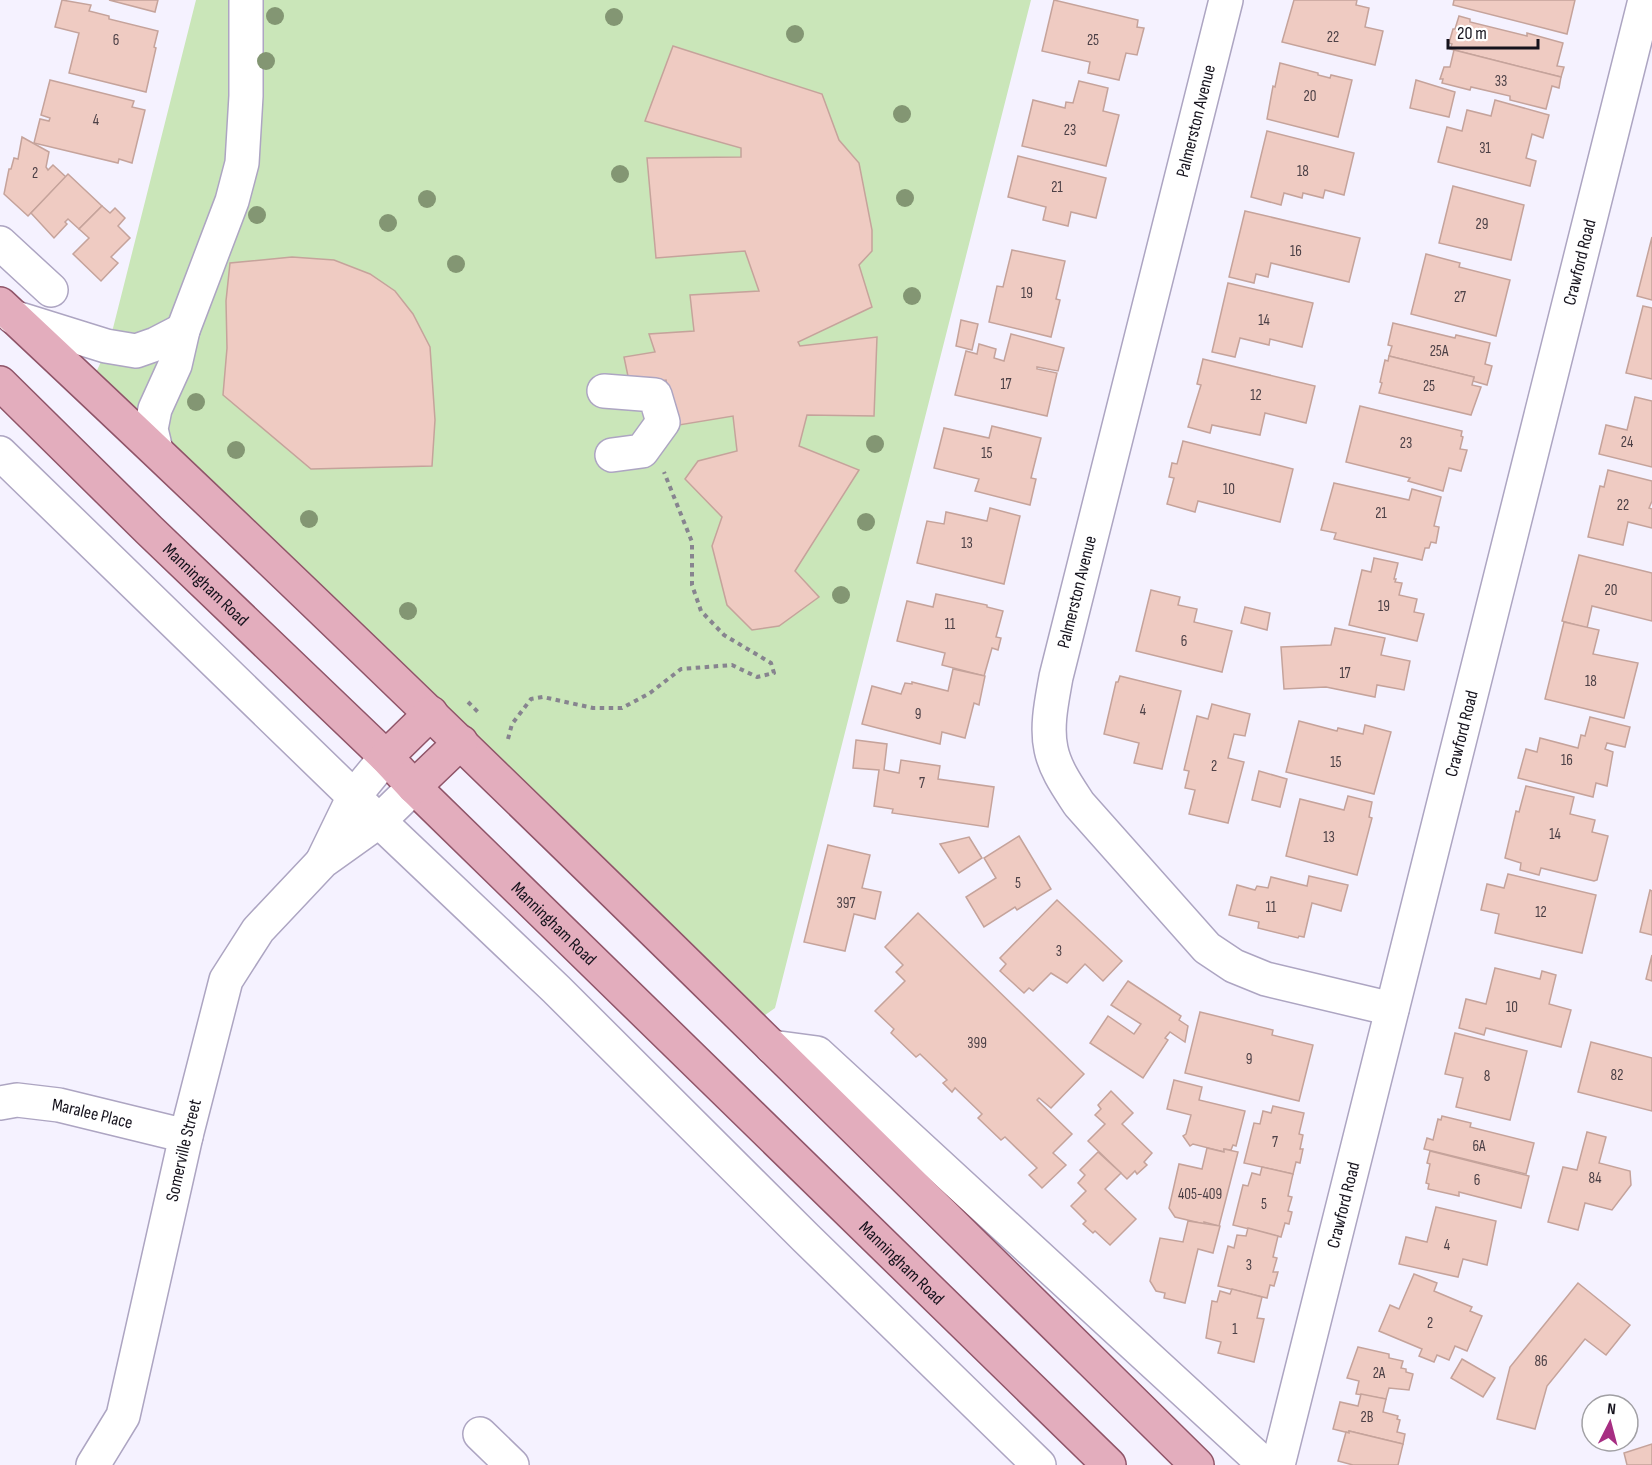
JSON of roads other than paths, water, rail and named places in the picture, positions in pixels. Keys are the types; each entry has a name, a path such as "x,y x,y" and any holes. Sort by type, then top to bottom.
{"main road":[{"path":"7,311 460,741 1197,1465"},
{"name":"Manningham Road","path":"0,382 1109,1465"},
{"path":"386,757 431,713"},
{"path":"414,788 460,741"}],"street":[{"path":"156,450 151,429 153,417 175,365 183,330 232,201 242,163 246,96 246,0"},
{"name":"Palmerston Avenue","path":"1226,0 1056,677 1050,713 1051,749 1062,778 1079,804 1207,948 1234,966 1266,979 1392,1009"},
{"name":"Crawford Road","path":"1278,1465 1392,1009 1639,86 1645,0"},
{"path":"0,243 51,290"},
{"path":"7,311 106,346 136,351 183,330"},
{"path":"603,392 655,395 663,422 627,453"},
{"path":"0,453 379,821 556,989 1040,1465"},
{"name":"Somerville Street","path":"323,861 354,796 386,757"},
{"name":"Somerville Street","path":"93,1465 123,1416 186,1136 225,980 258,930 323,861 379,821 414,788"},
{"path":"772,1047 817,1053 1265,1465"},
{"name":"Maralee Place","path":"0,1103 17,1100 59,1105 186,1136"},
{"path":"480,1434 512,1465"}]}
